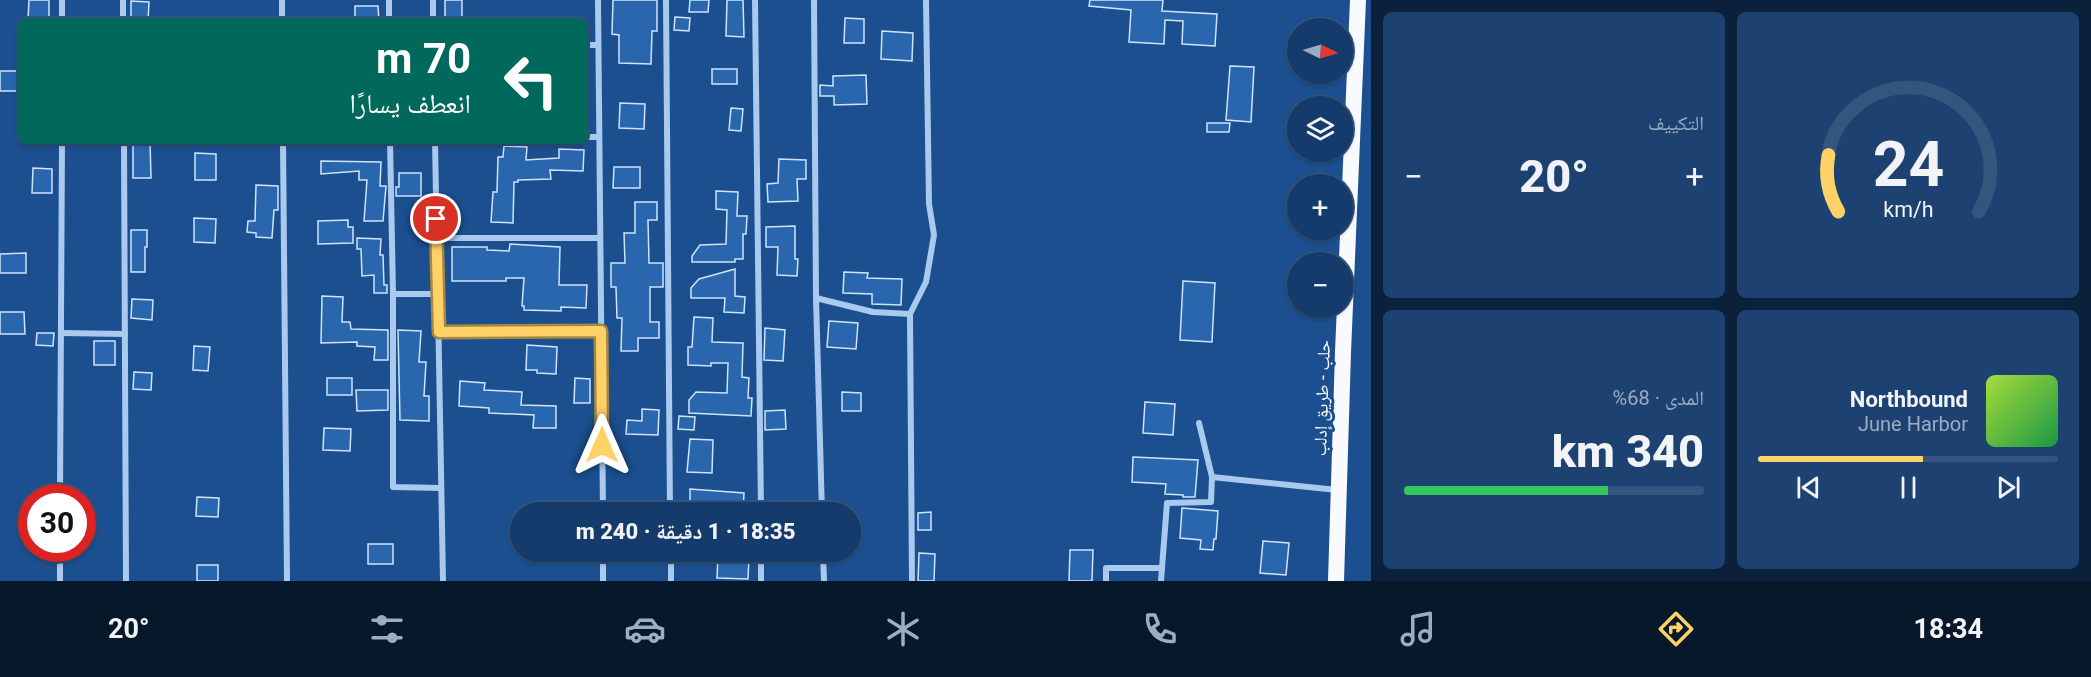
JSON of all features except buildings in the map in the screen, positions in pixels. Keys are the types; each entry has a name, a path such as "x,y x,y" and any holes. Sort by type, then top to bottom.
{"highway":[{"name":"حلب - طريق إدلب","path":"1336,581 1358,0"}],"street":[{"path":"62,0 62,18"},
{"path":"123,0 123,18"},
{"path":"282,0 282,18"},
{"path":"389,0 389,18"},
{"path":"433,0 433,18"},
{"path":"598,0 603,502"},
{"path":"666,0 670,502"},
{"path":"755,0 761,502"},
{"path":"813,0 816,298 822,502"},
{"path":"912,581 910,314 926,282 934,235 929,204 926,0"},
{"path":"588,45 598,45"},
{"path":"588,137 599,137"},
{"path":"60,484 62,144"},
{"path":"124,144 126,581"},
{"path":"283,144 287,581"},
{"path":"390,144 393,487 441,488"},
{"path":"435,144 443,581"},
{"path":"437,238 600,238"},
{"path":"393,294 438,294"},
{"path":"816,298 873,312 910,314"},
{"path":"439,332 601,331"},
{"path":"61,333 125,334"},
{"path":"1161,581 1167,503 1211,502 1212,477 1199,423"},
{"path":"1212,477 1338,490"},
{"path":"60,562 60,581"},
{"path":"603,562 603,581"},
{"path":"671,562 671,581"},
{"path":"761,562 761,581"},
{"path":"823,562 824,581"},
{"path":"1106,581 1106,568 1162,568"}],"route":[{"path":"436,219 439,332 601,331 602,445"}]}
